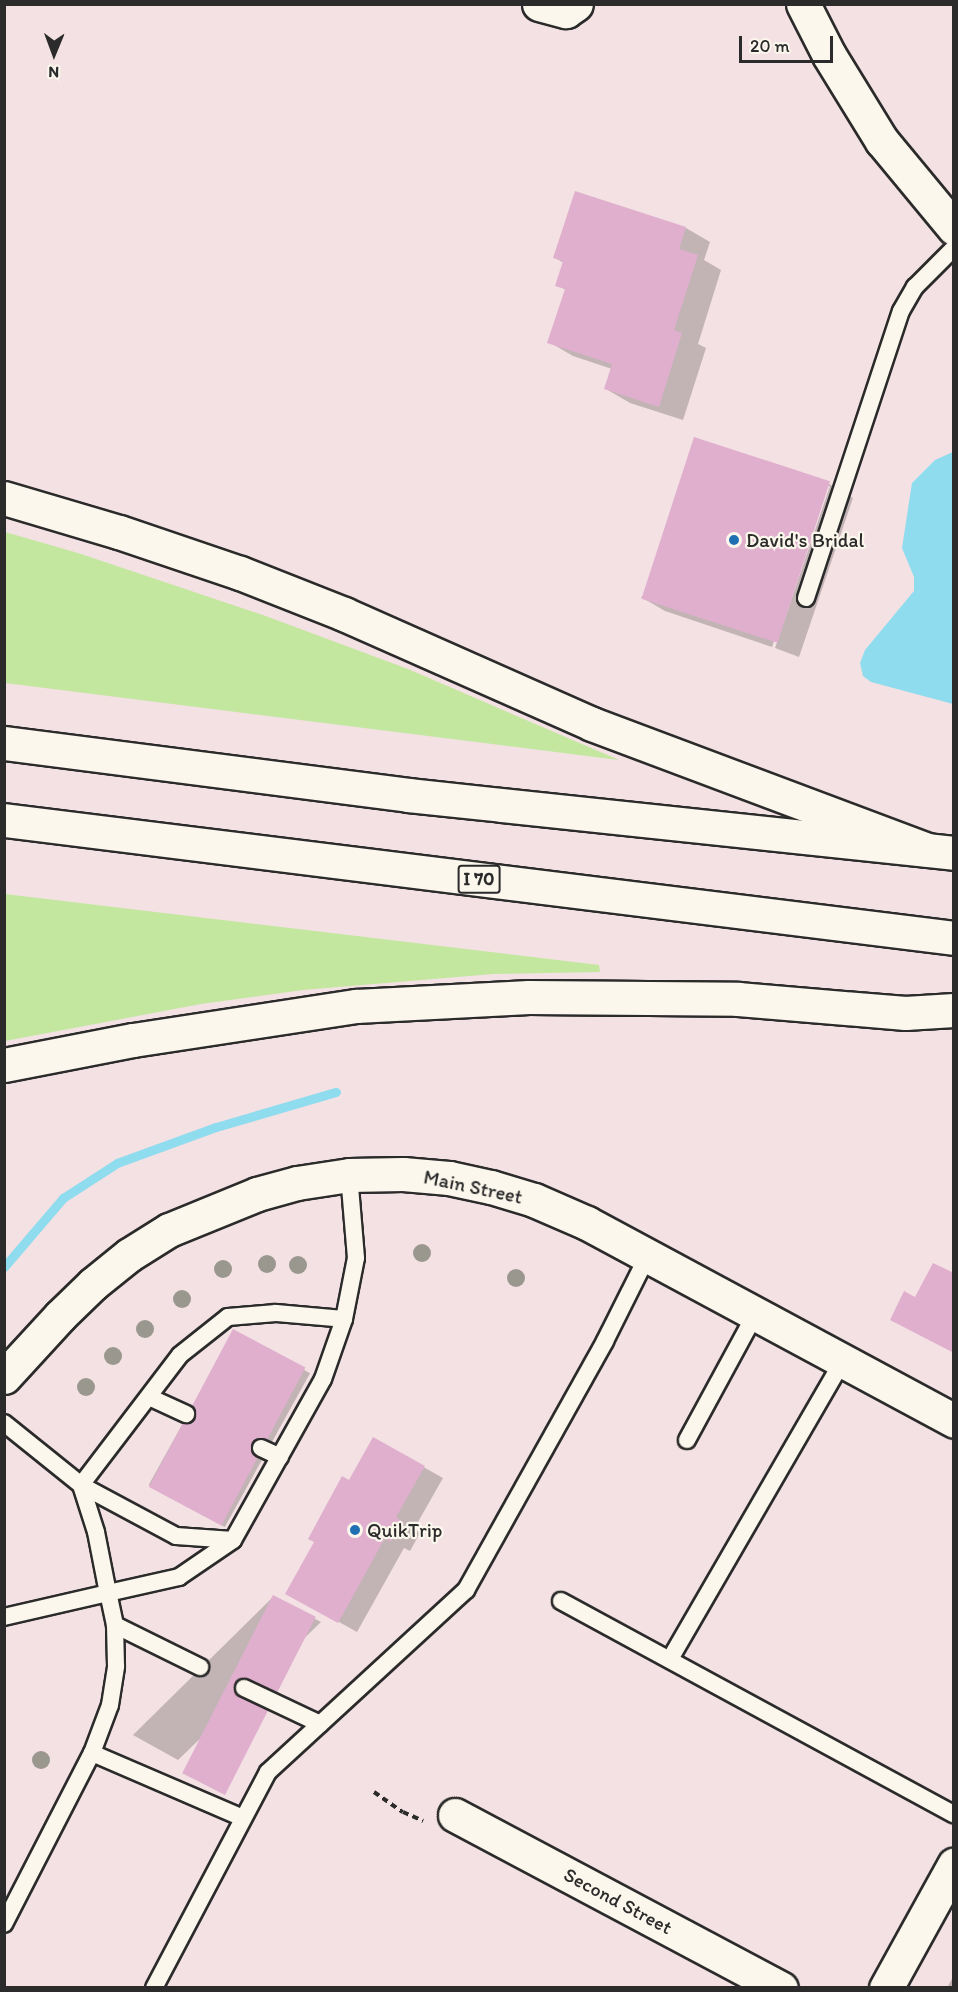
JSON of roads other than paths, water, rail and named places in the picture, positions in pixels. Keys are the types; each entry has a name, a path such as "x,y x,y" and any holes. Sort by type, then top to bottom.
{"main road":[{"path":"539,4 566,11 576,4"},
{"path":"803,4 829,55 882,141 954,228"},
{"path":"4,498 118,532 240,573 344,614 592,724 939,851"},
{"path":"4,743 408,795 939,851"},
{"name":"I 70","path":"4,820 954,938"},
{"path":"4,1065 133,1040 356,1006 528,997 738,999 905,1013 954,1010"},
{"name":"Main Street","path":"4,1377 93,1284 129,1256 169,1230 257,1194 297,1183 349,1175 403,1174 449,1178 491,1187 534,1200 648,1255 954,1420"},
{"name":"Second Street","path":"443,1819 780,1988"},
{"path":"886,1988 954,1864"}],"lane":[{"path":"806,598 901,311 915,287 954,248"},
{"path":"4,1617 178,1577 233,1540 323,1379 344,1319 356,1258 349,1175"},
{"path":"154,1988 268,1772 466,1590 605,1341 648,1255"},
{"path":"81,1485 180,1355 228,1317 276,1313 344,1319"},
{"path":"687,1440 756,1313"},
{"path":"670,1659 843,1361"},
{"path":"149,1397 186,1414"},
{"path":"4,1424 81,1485 176,1536 233,1540"},
{"path":"261,1448 280,1457"},
{"path":"4,1924 92,1753 110,1705 116,1666 115,1625 96,1532 81,1485"},
{"path":"561,1601 954,1814"},
{"path":"115,1625 200,1666"},
{"path":"244,1688 320,1724"},
{"path":"92,1753 243,1818"}],"water":[{"path":"954,452 953,704 871,682 863,676 860,663 865,650 914,591 914,577 902,548 912,483 935,460"}],"waterway":[{"path":"4,1267 63,1198 117,1163 216,1127 336,1092"}],"place":[{"name":"David's Bridal","path":"734,540"},
{"name":"QuikTrip","path":"355,1530"}]}
